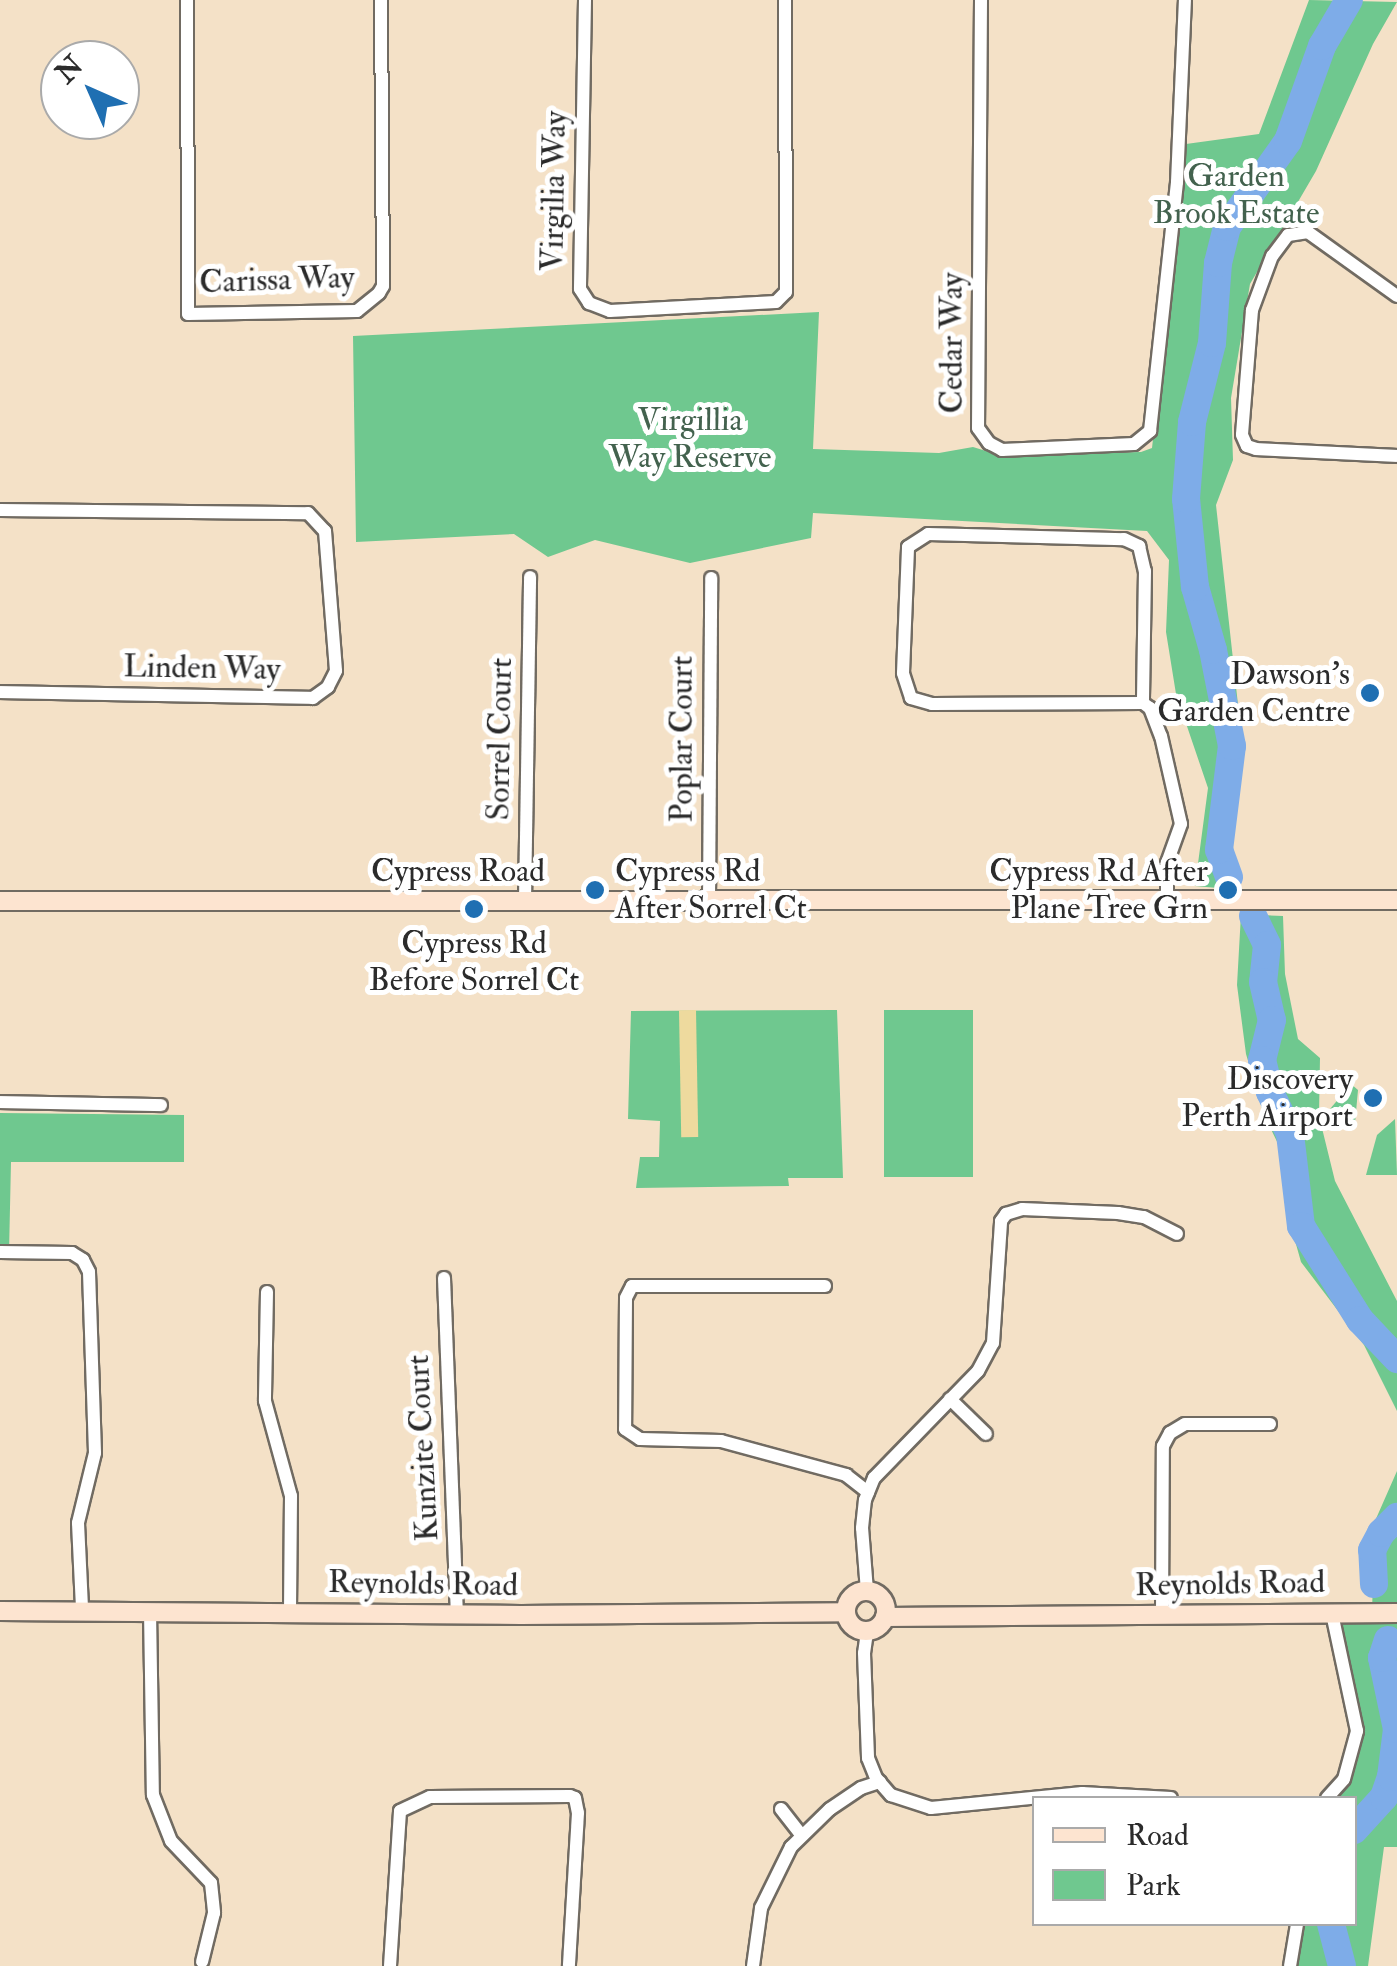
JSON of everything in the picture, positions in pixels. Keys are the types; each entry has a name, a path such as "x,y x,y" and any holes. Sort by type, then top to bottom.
{"street":[{"name":"Carissa Way","path":"186,0 184,277 188,314 358,311 380,293 382,0"},
{"name":"Virgilia Way","path":"585,0 580,289 589,303 610,311 776,302 786,292 785,0"},
{"name":"Cedar Way","path":"981,0 978,428 989,443 1002,450 1134,444 1150,431 1177,182 1185,0"},
{"path":"1397,296 1308,232 1288,235 1272,256 1252,310 1242,435 1247,446 1256,449 1397,456"},
{"name":"Linden Way","path":"0,510 308,513 325,531 336,672 328,687 313,698 0,692"},
{"path":"1143,703 1144,556 1133,542 928,534 908,548 902,673 911,698 932,704 1143,703 1150,708 1180,814 1168,863 1167,900"},
{"name":"Sorrel Court","path":"525,901 530,577"},
{"name":"Poplar Court","path":"709,901 711,578"},
{"name":"Cypress Road","path":"0,901 1397,900"},
{"path":"0,1102 161,1105"},
{"path":"867,1592 862,1528 868,1492 874,1478 978,1371 993,1343 1002,1222 1010,1210 1131,1215 1177,1234"},
{"path":"0,1252 72,1253 89,1272 95,1453 78,1523 82,1610"},
{"name":"Kunzite Court","path":"444,1278 457,1615"},
{"path":"825,1286 632,1286 626,1298 625,1429 640,1439 721,1441 846,1475 868,1492"},
{"path":"267,1292 265,1401 291,1496 290,1612"},
{"path":"950,1400 986,1434"},
{"path":"1162,1613 1163,1446 1170,1432 1186,1424 1270,1424"},
{"path":"867,1592 882,1600 885,1618 867,1632 850,1624 846,1612 854,1595 867,1592"},
{"path":"150,1611 153,1795 171,1841 211,1883 214,1913 202,1962"},
{"name":"Reynolds Road","path":"0,1612 846,1612"},
{"path":"1329,1796 1344,1779 1357,1731 1332,1612"},
{"name":"Reynolds Road","path":"885,1618 1397,1612"},
{"path":"867,1632 868,1758 891,1794 931,1808 1032,1798"},
{"path":"754,1966 761,1908 776,1870 801,1835 860,1788 880,1782"},
{"path":"390,1966 400,1811 408,1804 430,1798 570,1796 578,1813 568,1966"},
{"path":"1052,1796 1136,1796"},
{"path":"781,1810 801,1835"},
{"path":"1290,1966 1297,1926"}],"green space":[{"path":"1309,0 1397,2 1373,44 1316,171 1250,284 1231,398 1233,460 1216,505 1243,750 1218,888 1195,886 1208,788 1176,694 1166,632 1169,560 1147,531 813,513 811,538 690,563 595,540 548,557 514,534 356,542 353,336 819,312 813,449 939,453 973,447 999,455 1141,452 1152,448 1186,144 1259,134"},
{"path":"1241,914 1283,916 1285,974 1298,1039 1320,1058 1319,1116 1335,1181 1397,1301 1397,1411 1364,1345 1301,1262 1285,1205 1284,1156 1264,1115 1246,1054 1237,985"},
{"path":"837,1010 843,1178 788,1178 789,1186 636,1188 640,1157 659,1157 660,1121 628,1119 631,1011"},
{"path":"884,1010 973,1010 973,1177 884,1177"},
{"path":"1351,1084 1358,1090 1355,1123 1337,1124 1330,1109"},
{"path":"0,1113 184,1115 184,1162 11,1162 9,1253 0,1252"},
{"path":"1395,1119 1397,1175 1366,1175 1377,1135"},
{"path":"1397,1471 1397,1847 1384,1847 1368,1966 1290,1966 1297,1926 1357,1926 1357,1796 1330,1796 1357,1731 1332,1613 1372,1611 1375,1521"}],"sand":[{"path":"679,1010 696,1010 698,1137 681,1137"}],"waterway":[{"path":"1229,877 1219,850 1232,746 1213,650 1195,587 1186,499 1192,422 1212,343 1218,263 1227,227 1288,141 1322,46 1349,0"},
{"path":"1253,916 1267,945 1263,982 1272,1020 1262,1060 1270,1092 1290,1134 1301,1226 1360,1320 1397,1359"},
{"path":"1374,1584 1372,1550 1381,1533 1397,1517"},
{"path":"1357,1827 1384,1797 1391,1777 1397,1729 1382,1658 1388,1640"},
{"path":"1332,1926 1342,1966"}],"place":[{"name":"Dawson's Garden Centre","path":"1370,693"},
{"name":"Cypress Rd After Sorrel Ct","path":"595,890"},
{"name":"Cypress Rd After Plane Tree Grn","path":"1228,890"},
{"name":"Cypress Rd Before Sorrel Ct","path":"474,909"},
{"name":"Discovery Perth Airport","path":"1373,1098"}],"park label":[{"name":"Garden Brook Estate","path":"1236,196"},
{"name":"Virgillia Way Reserve","path":"690,440"}]}
